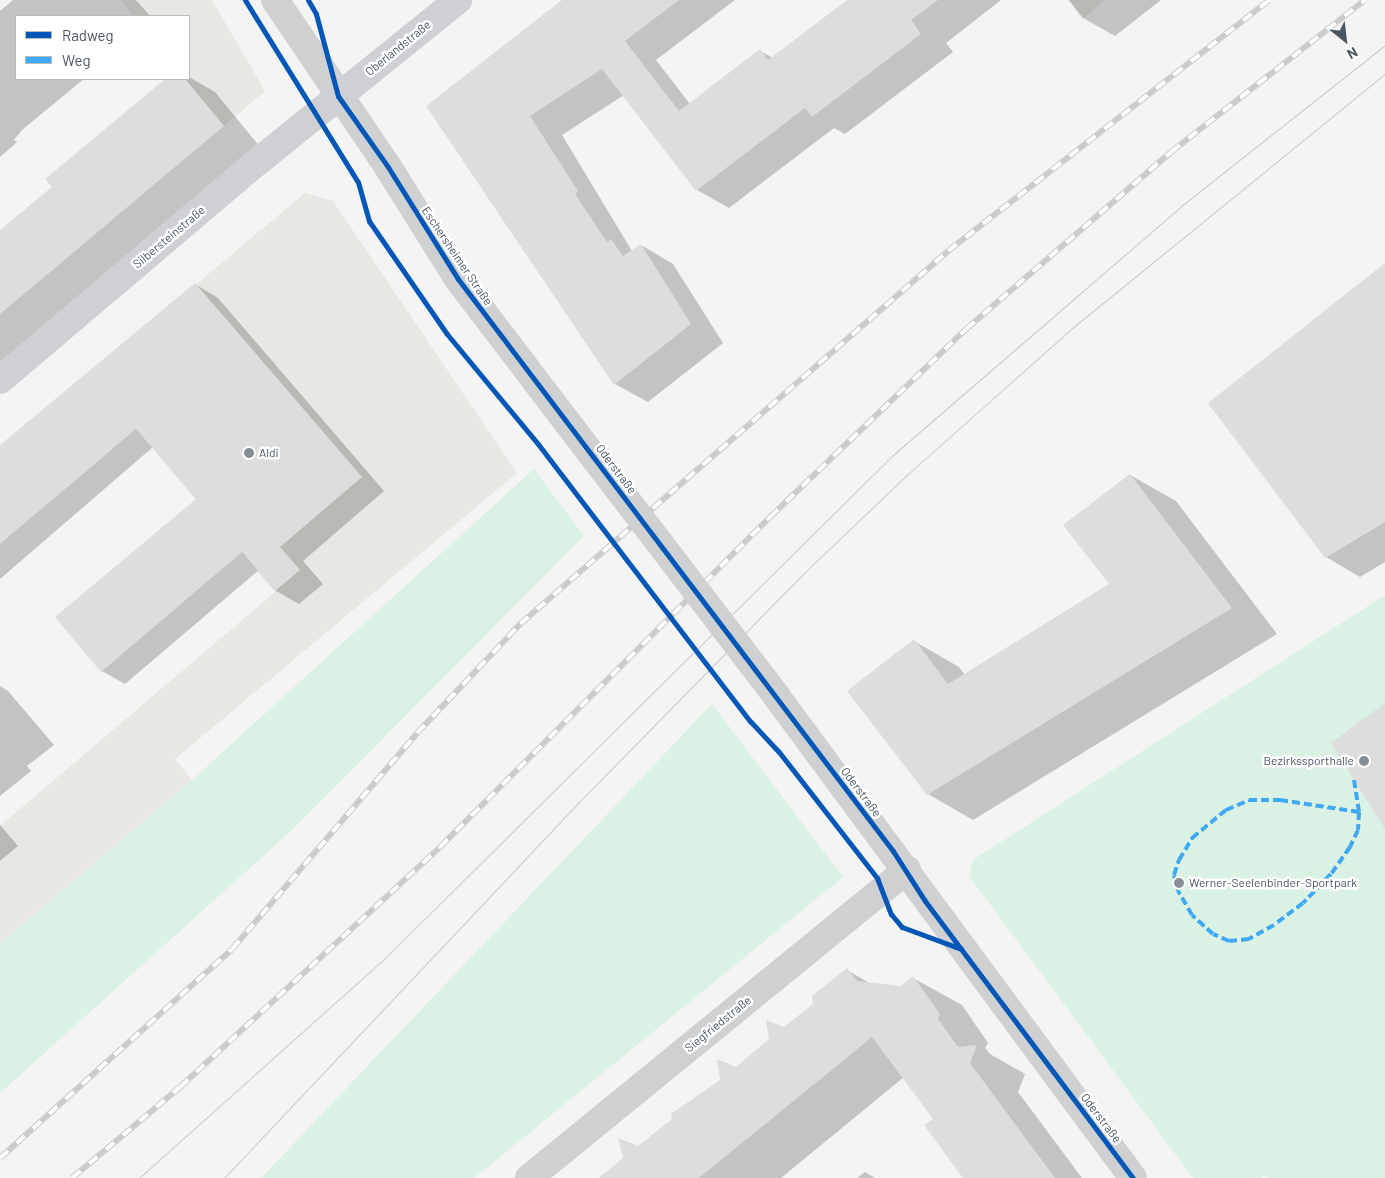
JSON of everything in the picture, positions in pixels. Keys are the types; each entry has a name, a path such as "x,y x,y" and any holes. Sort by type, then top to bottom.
{"street":[{"name":"Eschersheimer Straße","path":"275,0 338,96 388,167 458,280 567,422"},
{"name":"Oberlandstraße","path":"338,96 458,0"},
{"name":"Silbersteinstraße","path":"0,380 338,96"},
{"name":"Oderstraße","path":"567,422 907,870 931,908 1133,1178"},
{"name":"Siegfriedstraße","path":"529,1178 907,870"}],"shaded area":[{"path":"120,0 212,0 265,91 224,126 186,80 190,80 190,15 132,15"},
{"path":"1068,0 1106,0 1082,19"},
{"path":"305,193 333,201 517,473 175,759 192,780 0,944 0,826 275,592 89,374"}],"green space":[{"path":"534,469 584,536 292,830 0,1093 0,944 192,780"},
{"name":"Werner-Seelenbinder-Sportpark","path":"1385,595 1385,1178 1268,1178 1265,1175 1261,1178 1193,1178 969,876 973,860"},
{"path":"712,704 843,877 474,1178 261,1178"}],"building":[{"path":"562,0 679,0 625,41 679,111 760,49 768,60 847,0 938,0 911,20 921,34 812,117 805,108 696,191 602,69 530,116 578,191 575,194 607,242 611,239 623,256 641,244 691,324 614,385 426,106"},
{"path":"164,80 186,80 224,126 0,314 0,230 52,187 45,179"},
{"path":"1385,263 1385,522 1325,558 1208,403"},
{"name":"Aldi","path":"195,283 362,477 280,547 300,570 275,591 242,552 101,672 55,617 196,499 136,429 0,544 0,445"},
{"path":"1130,474 1232,608 927,795 847,691 914,639 948,684 1109,584 1063,525"},
{"name":"Bezirkssporthalle","path":"1385,703 1385,829 1331,743"},
{"path":"847,968 857,981 901,986 913,976 940,1014 938,1019 958,1047 977,1045 970,1063 1055,1178 963,1178 924,1125 933,1119 872,1037 699,1178 599,1178 623,1158 618,1138 638,1146 672,1119 671,1114 720,1080 717,1059 736,1067 769,1039 766,1020 784,1027 813,1004 812,996"}],"tram line":[{"path":"139,1178 387,956 893,455 1180,207 1385,45"},
{"path":"224,1178 580,801 805,572 909,473 1071,329 1385,74"}],"railway":[{"path":"0,1158 232,949 417,733 520,624 948,251 1269,0"},
{"path":"72,1178 180,1087 440,847 770,517 966,329 1171,152 1365,0"}],"marked path":[{"path":"1354,780 1359,812 1358,830 1350,847 1331,874 1303,903 1274,925 1249,939 1229,941 1213,934 1192,915 1178,891 1174,875 1179,860 1192,838 1226,810 1249,800 1280,800 1359,812"}],"cycle path":[{"path":"245,0 358,182 369,221 447,334 538,444 750,721 779,752 877,878 891,914 902,927 961,949"},
{"path":"308,0 316,14 338,96 388,167 458,279 893,851 925,901 1133,1178"}],"place":[{"name":"Aldi","path":"249,453"},
{"name":"Bezirkssporthalle","path":"1364,761"},
{"name":"Werner-Seelenbinder-Sportpark","path":"1179,883"}]}
